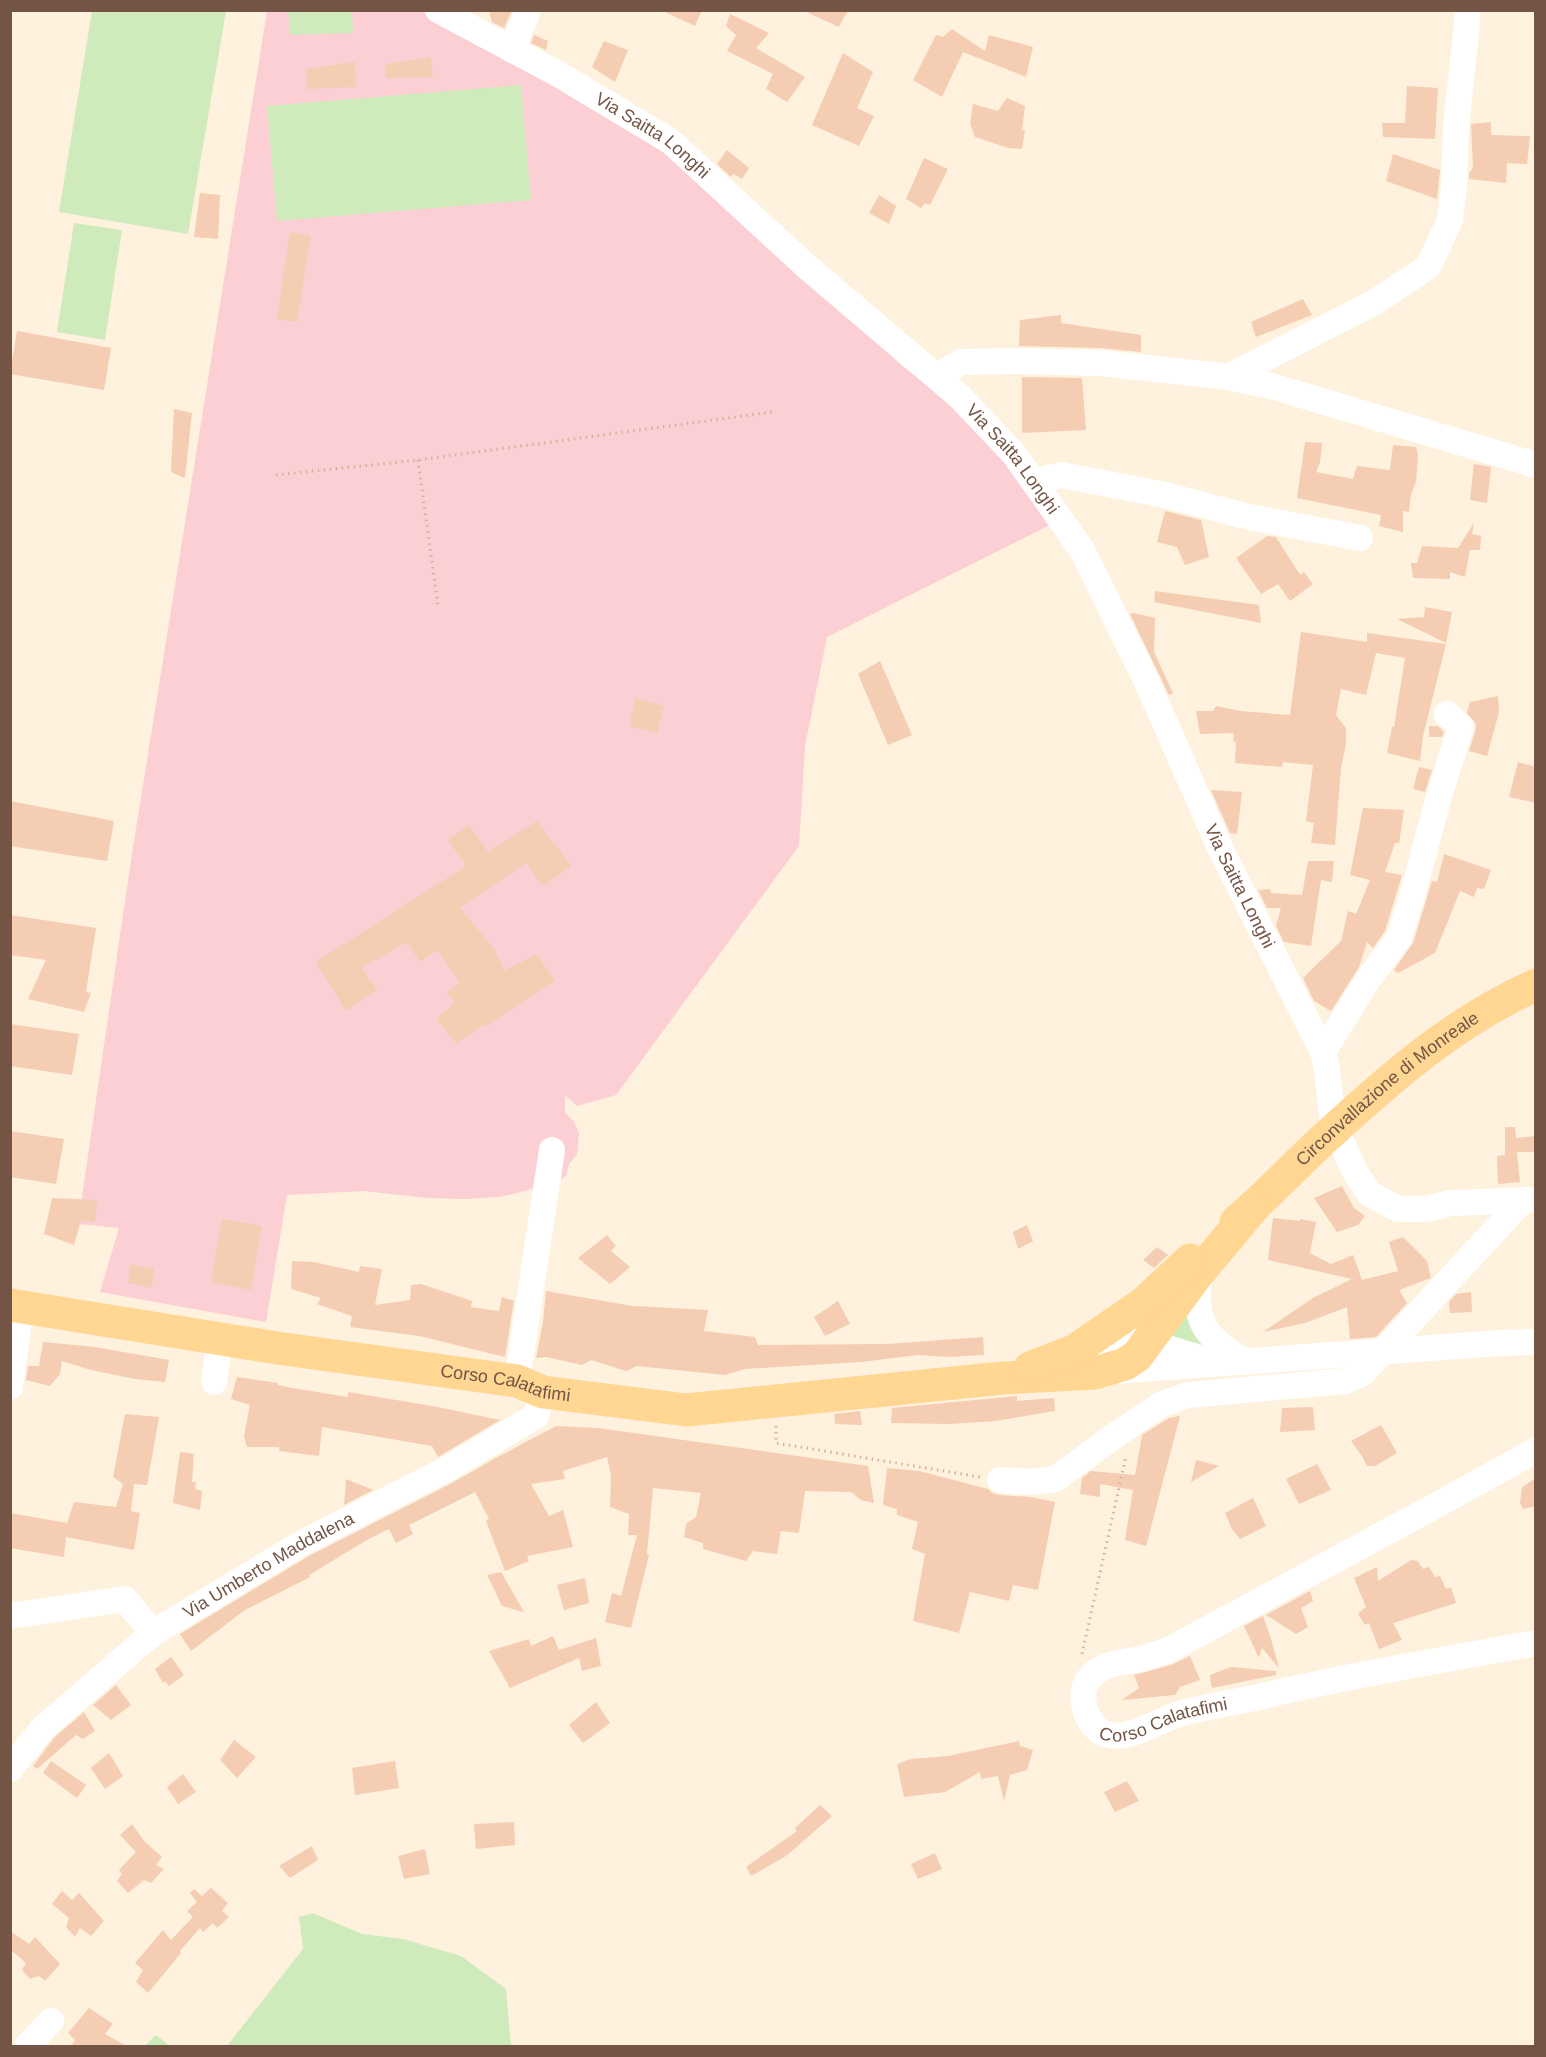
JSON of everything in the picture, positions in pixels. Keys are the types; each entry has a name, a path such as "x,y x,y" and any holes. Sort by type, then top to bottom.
{"main road":[{"name":"Circonvallazione di Monreale","path":"1253,1208 1325,1138 1405,1069 1469,1020 1536,985"},
{"path":"1085,1362 1125,1364 1137,1356 1201,1271 1253,1208"},
{"path":"1085,1362 1194,1257 1253,1208"},
{"name":"Corso Calatafimi","path":"16,1306 686,1410 1003,1378 1085,1362"}],"street":[{"name":"Via Saitta Longhi","path":"438,10 560,75 670,141 806,266 959,396 1014,454 1082,549 1146,680 1222,852 1323,1052 1332,1115"},
{"path":"512,50 528,10"},
{"path":"1228,377 1375,302 1428,267 1450,220 1467,10"},
{"path":"936,376 961,362 1014,361 1101,363 1228,377 1271,386 1536,465"},
{"path":"1033,481 1062,475 1165,495 1249,517 1360,538"},
{"path":"1323,1052 1369,978 1398,938 1461,727 1447,714"},
{"path":"1341,1141 1355,1172 1370,1194 1398,1209 1426,1209 1451,1203 1529,1200"},
{"name":"Via Umberto Maddalena","path":"10,1769 43,1728 153,1633 302,1543 445,1470 536,1416 530,1387 552,1150"},
{"path":"1000,1480 1031,1482 1055,1479 1162,1404 1188,1395 1346,1381 1363,1373 1529,1200"},
{"path":"1201,1271 1197,1287 1197,1310 1205,1328 1216,1342 1247,1362"},
{"path":"1144,1303 1143,1325 1147,1342 1158,1359 1171,1366"},
{"path":"10,1387 16,1306"},
{"path":"214,1382 220,1338"},
{"path":"1147,1342 1221,1363"},
{"path":"1085,1362 1171,1366 1536,1342"},
{"name":"Corso Calatafimi","path":"1536,1450 1167,1651 1143,1659 1112,1663 1094,1671 1084,1686 1083,1704 1092,1723 1107,1735 1128,1736 1181,1714 1309,1684 1536,1643"},
{"path":"10,1616 125,1599 153,1633"},
{"path":"27,2046 51,2021"}],"path":[{"path":"276,475 418,460 772,412"},
{"path":"418,460 438,606"},
{"path":"1081,1658 1126,1456 1127,1427"},
{"path":"776,1443 1000,1480"}],"shaded area":[{"path":"267,11 421,11 671,153 852,321 906,369 944,396 976,425 1054,523 827,637 805,746 799,846 616,1095 577,1106 565,1095 565,1112 574,1122 579,1133 577,1154 569,1164 566,1176 555,1183 499,1197 427,1198 364,1191 287,1195 266,1322 100,1292 119,1228 78,1224 131,860"}],"green space":[{"path":"92,11 226,11 188,234 59,212"},
{"path":"288,11 352,11 353,33 290,35"},
{"path":"521,85 531,200 277,221 267,106"},
{"path":"74,223 122,230 105,340 57,332"},
{"path":"1189,1298 1206,1342 1203,1347 1166,1339"},
{"path":"313,1913 362,1934 403,1939 461,1956 506,1989 511,2046 227,2046 303,1949 299,1917"},
{"path":"156,2035 170,2046 144,2046"}],"building":[{"path":"489,10 512,10 504,28 492,22"},
{"path":"661,10 702,10 695,26"},
{"path":"802,10 848,10 839,27"},
{"path":"730,14 769,33 756,48 805,77 787,102 766,89 773,74 727,51 736,35 726,26"},
{"path":"952,29 985,51 989,35 1033,47 1026,77 963,52 942,97 913,80 936,35 943,37"},
{"path":"534,35 548,41 546,50 531,43"},
{"path":"604,41 628,50 615,82 592,67"},
{"path":"843,53 873,72 857,108 874,116 859,146 812,125"},
{"path":"431,57 433,77 385,78 386,64"},
{"path":"355,62 356,87 307,89 306,69"},
{"path":"1407,86 1438,88 1435,139 1383,137 1382,123 1405,123"},
{"path":"1007,98 1025,106 1022,149 1008,148 975,137 970,124 973,104 998,111"},
{"path":"1491,122 1491,135 1530,136 1527,164 1507,163 1506,183 1469,179 1469,173 1473,168 1471,124"},
{"path":"727,150 749,168 742,179 733,174 731,177 717,164"},
{"path":"1393,154 1440,170 1437,199 1386,181"},
{"path":"924,158 948,169 930,205 925,203 921,208 906,199"},
{"path":"200,193 220,195 218,239 194,237"},
{"path":"879,195 896,206 889,224 869,213"},
{"path":"290,232 311,236 297,322 277,319"},
{"path":"1303,299 1312,315 1256,337 1251,322"},
{"path":"1061,315 1061,323 1141,335 1141,352 1100,348 1019,346 1020,320"},
{"path":"17,331 111,348 104,390 10,374"},
{"path":"1022,377 1082,378 1086,430 1022,433"},
{"path":"174,409 192,413 185,478 171,472"},
{"path":"1305,442 1322,443 1320,463 1316,472 1353,479 1357,466 1390,470 1393,445 1416,447 1418,455 1416,482 1411,494 1409,512 1403,511 1403,532 1379,526 1381,515 1297,498"},
{"path":"1474,464 1491,467 1487,503 1470,500"},
{"path":"1165,511 1201,520 1209,557 1185,565 1177,547 1157,542"},
{"path":"1474,523 1472,534 1481,536 1480,550 1470,550 1465,577 1450,572 1450,579 1413,578 1411,563 1417,563 1422,546 1458,548"},
{"path":"1267,536 1276,537 1300,575 1304,572 1313,584 1290,601 1278,584 1261,594 1236,558"},
{"path":"1155,591 1259,605 1261,623 1154,602"},
{"path":"1425,607 1452,612 1446,643 1397,619 1424,617"},
{"path":"1130,614 1155,618 1154,652 1173,693 1169,695"},
{"path":"1301,632 1367,642 1367,633 1446,644 1423,736 1420,761 1387,753 1392,727 1394,727 1405,658 1376,653 1366,695 1341,689 1336,715 1346,728 1346,744 1341,768 1335,845 1311,843 1314,823 1306,821 1313,765 1283,762 1282,767 1235,763 1234,733 1200,734 1196,711 1213,711 1216,706 1240,711 1290,715"},
{"path":"880,661 912,735 888,745 858,674"},
{"path":"1498,696 1499,712 1487,756 1469,751 1476,724 1467,713 1470,702"},
{"path":"636,698 664,706 657,733 629,726"},
{"path":"1429,726 1438,726 1444,732 1442,737 1429,737"},
{"path":"1518,762 1536,767 1536,803 1509,797"},
{"path":"1419,767 1432,770 1425,792 1413,789"},
{"path":"1211,790 1242,792 1237,834 1230,833"},
{"path":"10,801 114,821 107,861 10,846"},
{"path":"1363,808 1404,810 1399,843 1395,843 1385,872 1402,875 1385,931 1373,948 1367,942 1359,967 1331,1011 1314,1001 1303,978 1341,941 1348,911 1356,914 1370,880 1350,875"},
{"path":"537,821 571,866 543,886 526,863 460,908 495,950 504,971 537,954 555,981 489,1024 480,1027 457,1044 436,1019 455,1003 447,993 460,982 437,950 420,962 407,942 362,968 377,990 346,1011 316,962 466,866 448,840 469,825 488,852"},
{"path":"1444,854 1491,870 1484,889 1477,888 1474,897 1460,891 1435,953 1398,973 1394,970 1413,943 1432,881 1437,882"},
{"path":"1308,861 1334,861 1332,882 1321,880 1311,946 1284,942 1276,926 1281,908 1267,908 1258,890 1270,889 1271,893 1302,895"},
{"path":"10,915 96,928 86,992 91,993 84,1012 28,999 46,960 10,955"},
{"path":"10,1024 79,1034 72,1075 10,1066"},
{"path":"1505,1127 1515,1127 1516,1138 1536,1136 1536,1152 1517,1152 1520,1182 1498,1184 1497,1156 1505,1155"},
{"path":"10,1131 64,1139 56,1184 10,1177"},
{"path":"1342,1186 1354,1208 1365,1216 1358,1225 1337,1232 1314,1198"},
{"path":"52,1198 97,1200 95,1222 81,1220 74,1245 44,1234"},
{"path":"1273,1218 1316,1222 1310,1253 1331,1264 1353,1255 1362,1280 1398,1271 1389,1242 1403,1237 1427,1261 1431,1278 1399,1290 1407,1303 1376,1337 1350,1339 1347,1307 1305,1323 1263,1332 1313,1298 1352,1279 1268,1260"},
{"path":"222,1219 262,1226 251,1290 211,1282"},
{"path":"1027,1225 1033,1241 1018,1249 1013,1232"},
{"path":"607,1235 616,1246 611,1251 630,1267 610,1284 578,1258"},
{"path":"1157,1247 1168,1255 1154,1268 1143,1260"},
{"path":"292,1261 314,1262 359,1272 360,1266 382,1269 375,1305 410,1300 411,1285 421,1284 472,1301 471,1307 499,1311 502,1297 514,1301 505,1357 419,1336 350,1327 352,1316 317,1304 321,1298 291,1289"},
{"path":"130,1264 154,1269 152,1288 128,1283"},
{"path":"546,1291 638,1307 636,1306 708,1310 704,1331 755,1337 758,1345 887,1344 983,1337 984,1355 948,1357 918,1355 861,1362 745,1369 725,1375 637,1366 626,1371 591,1360 582,1365 546,1357 536,1358"},
{"path":"1471,1292 1472,1312 1450,1313 1449,1302 1456,1294"},
{"path":"838,1301 850,1324 825,1336 814,1317"},
{"path":"43,1342 95,1347 169,1360 165,1382 135,1379 62,1361 60,1374 50,1386 26,1380 28,1366 39,1366"},
{"path":"237,1377 348,1397 348,1392 500,1420 438,1457 432,1446 322,1427 319,1456 279,1451 279,1447 247,1447 244,1436 250,1405 231,1399"},
{"path":"1017,1396 1017,1401 1054,1398 1055,1411 996,1421 951,1424 891,1423 892,1408"},
{"path":"1313,1407 1315,1430 1280,1432 1282,1408"},
{"path":"860,1411 862,1425 835,1424 834,1414"},
{"path":"125,1414 159,1417 147,1485 134,1484 131,1511 140,1513 134,1550 66,1537 64,1557 10,1548 10,1513 67,1523 74,1502 116,1507 123,1484 113,1477"},
{"path":"1180,1416 1146,1546 1125,1540 1133,1490 1100,1484 1100,1497 1080,1494 1082,1478 1091,1471 1135,1475 1142,1435 1169,1418"},
{"path":"1381,1425 1397,1453 1375,1466 1367,1466 1351,1441"},
{"path":"556,1426 598,1428 868,1466 874,1503 861,1500 851,1492 805,1491 799,1533 781,1531 777,1554 753,1551 746,1561 703,1549 703,1543 684,1537 686,1524 696,1517 701,1493 653,1488 647,1554 649,1555 631,1628 605,1622 612,1593 621,1596 637,1535 628,1535 629,1514 610,1507 611,1475 607,1457 563,1471 565,1479 531,1484 549,1516 563,1510 573,1547 527,1556 529,1561 505,1571 486,1521 489,1519 475,1492 409,1525 413,1534 396,1543 389,1529 367,1540 309,1575 310,1577 245,1610 191,1651 180,1634 309,1556 452,1483"},
{"path":"180,1452 194,1454 192,1482 196,1482 195,1489 202,1491 200,1510 173,1503"},
{"path":"1196,1460 1219,1466 1191,1482"},
{"path":"1317,1464 1331,1490 1299,1504 1286,1479"},
{"path":"887,1468 919,1471 988,1489 999,1495 1030,1497 1055,1502 1038,1590 1013,1585 1009,1601 970,1592 959,1633 913,1621 925,1554 912,1549 918,1522 897,1515 897,1509 883,1505"},
{"path":"1536,1478 1536,1506 1523,1509 1520,1503 1522,1487"},
{"path":"346,1479 373,1490 344,1505"},
{"path":"1253,1498 1266,1526 1240,1539 1232,1529 1225,1513"},
{"path":"1411,1560 1418,1561 1423,1569 1429,1567 1435,1577 1440,1576 1446,1589 1451,1587 1456,1603 1393,1623 1402,1640 1379,1649 1369,1623 1365,1625 1358,1614 1366,1607 1354,1578 1377,1567 1378,1581"},
{"path":"501,1572 524,1612 502,1606 487,1575"},
{"path":"585,1578 589,1603 564,1610 557,1585"},
{"path":"1310,1591 1313,1601 1301,1608 1308,1627 1296,1634 1266,1615"},
{"path":"1263,1616 1279,1668 1262,1648 1259,1658 1244,1626"},
{"path":"553,1636 559,1650 596,1638 601,1666 582,1671 579,1658 510,1688 489,1651 529,1639 531,1646"},
{"path":"1190,1656 1200,1680 1180,1687 1175,1695 1122,1700 1139,1688 1134,1675 1171,1665"},
{"path":"171,1657 184,1675 169,1686 165,1681 163,1683 155,1669"},
{"path":"1231,1667 1276,1671 1276,1675 1212,1688 1210,1675"},
{"path":"116,1685 131,1705 111,1720 93,1705"},
{"path":"596,1702 610,1723 583,1743 569,1725"},
{"path":"84,1712 95,1731 83,1739 76,1735 37,1769 33,1766 54,1738"},
{"path":"234,1740 256,1757 237,1778 220,1760"},
{"path":"1019,1741 1020,1746 1033,1750 1027,1770 1010,1775 1004,1801 998,1776 981,1779 980,1772 945,1792 904,1797 897,1764 911,1759 948,1756"},
{"path":"109,1753 123,1776 105,1789 91,1768"},
{"path":"51,1761 86,1785 77,1798 43,1773"},
{"path":"395,1761 399,1788 355,1795 352,1768"},
{"path":"183,1774 196,1792 178,1804 167,1787"},
{"path":"1127,1781 1139,1801 1115,1812 1104,1792"},
{"path":"820,1805 832,1816 786,1856 751,1876 746,1867 797,1831 795,1828"},
{"path":"514,1822 515,1845 476,1849 474,1824"},
{"path":"132,1824 144,1841 162,1857 156,1865 164,1869 151,1883 144,1880 128,1893 117,1881 122,1874 119,1870 136,1852 120,1835"},
{"path":"312,1846 318,1860 290,1878 279,1866"},
{"path":"425,1849 430,1874 404,1879 398,1856"},
{"path":"935,1853 942,1869 918,1879 911,1864"},
{"path":"211,1888 228,1903 222,1911 229,1917 217,1928 213,1923 203,1932 200,1928 148,1993 136,1982 143,1970 135,1963 163,1930 171,1940 193,1917 187,1911 197,1902 190,1893 194,1889 202,1896"},
{"path":"62,1891 72,1900 79,1893 104,1921 91,1936 80,1928 75,1937 66,1927 69,1918 52,1904"},
{"path":"10,1931 29,1944 35,1937 60,1964 45,1981 39,1976 30,1979 22,1970 26,1963 10,1949"},
{"path":"89,2008 113,2024 105,2034 127,2046 71,2046 75,2040 68,2033"}]}
